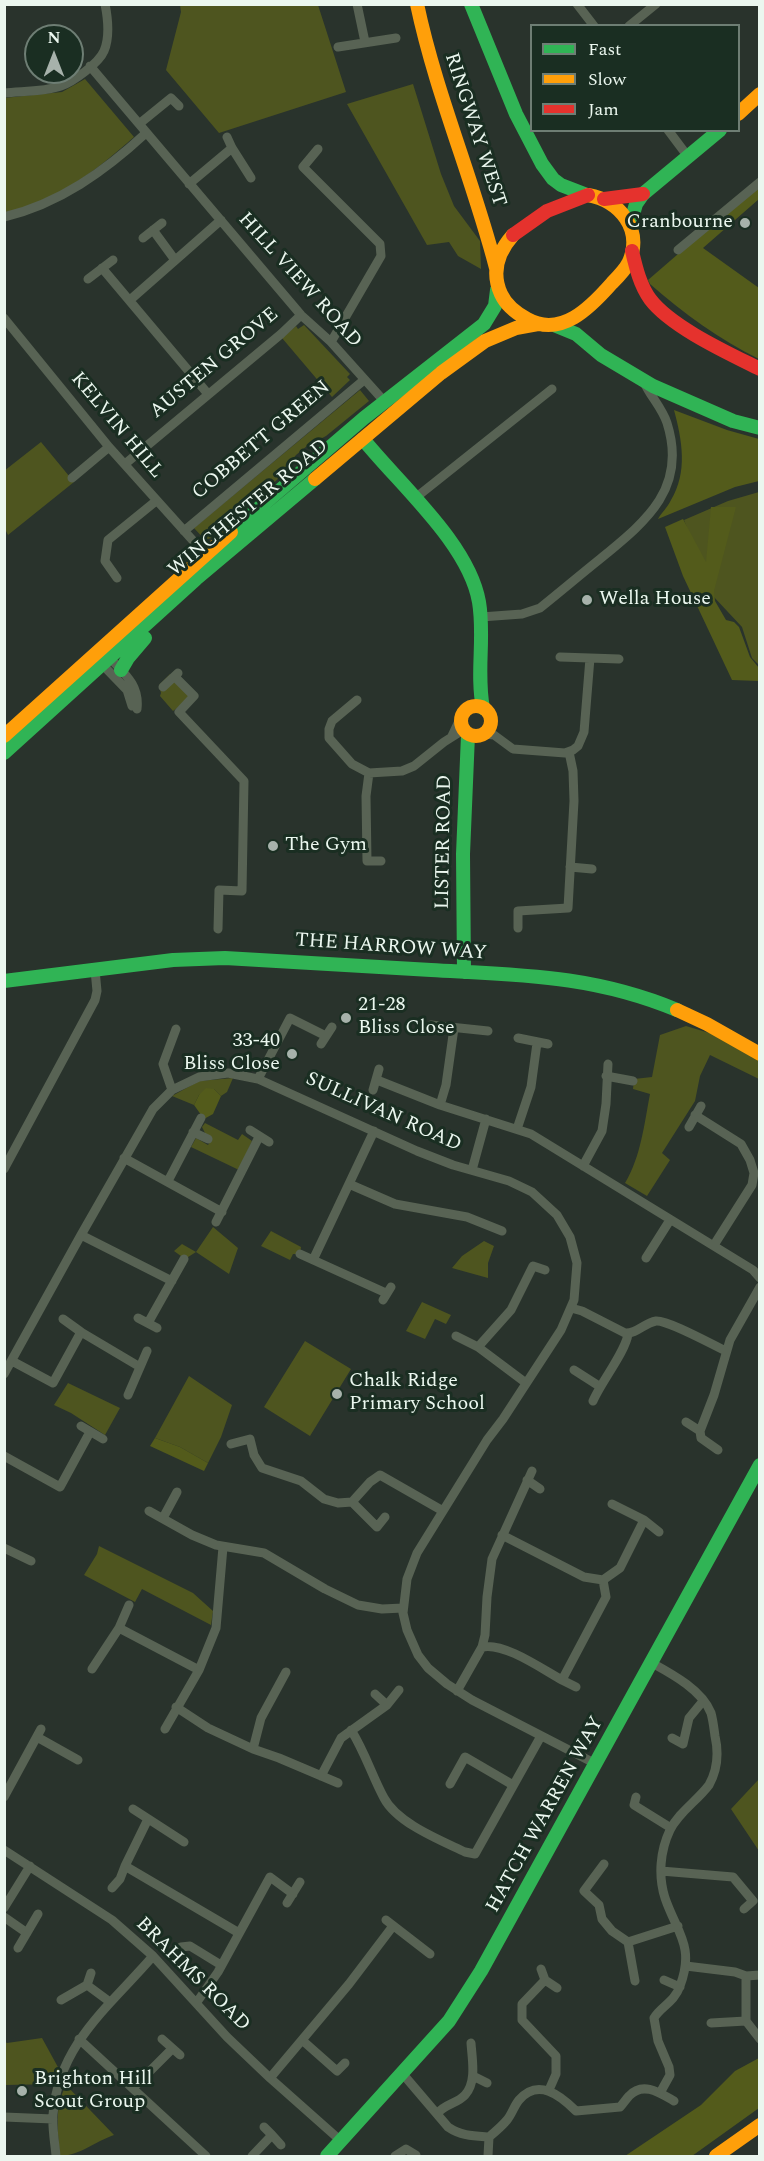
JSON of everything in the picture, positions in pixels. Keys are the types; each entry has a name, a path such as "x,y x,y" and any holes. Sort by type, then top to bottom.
{"main road":[{"name":"RINGWAY WEST","path":"417,4 439,95 474,191 496,268"},
{"name":"RINGWAY WEST","path":"471,4 513,106 542,165 561,185 588,195"},
{"path":"740,112 759,94"},
{"path":"718,132 643,194 636,204 630,225 632,251 637,272 653,302 676,320 759,369"},
{"path":"604,199 643,194"},
{"path":"630,225 624,214 613,203 604,199 588,195 561,203 517,232 506,245 496,268 497,290 520,315 538,324 554,325 567,322 587,310 624,269 632,251"},
{"name":"WINCHESTER ROAD","path":"4,753 205,554 384,401 484,324 495,306 497,290"},
{"name":"WINCHESTER ROAD","path":"4,736 196,579 441,373 485,341 516,328 538,324"},
{"path":"554,325 576,334 601,355 670,394 713,413 759,428"},
{"path":"363,439 461,555 475,586 481,617 479,691 476,707 490,714 474,731"},
{"path":"121,670 132,653 184,597 196,579"},
{"name":"LISTER ROAD","path":"464,972 463,882 467,749 474,731 463,712 476,707"},
{"name":"THE HARROW WAY","path":"4,981 173,960 233,958 570,979 626,990 651,998 692,1016 759,1054"},
{"name":"HATCH WARREN WAY","path":"327,2157 449,2021 481,1971 759,1465"},
{"path":"716,2157 759,2125"}],"street":[{"path":"4,93 61,86 76,78 90,66 104,52 108,19 105,4"},
{"path":"357,4 364,42"},
{"path":"577,4 592,24"},
{"path":"631,24 656,4"},
{"path":"338,47 396,38"},
{"name":"HILL VIEW ROAD","path":"90,66 301,315 331,342 384,401"},
{"path":"139,124 171,98 179,106"},
{"path":"670,132 689,158"},
{"path":"4,217 22,213 92,178 146,133"},
{"path":"227,137 251,178"},
{"path":"189,184 232,148"},
{"path":"318,149 303,167 380,244 381,256 331,342"},
{"path":"678,250 759,182"},
{"path":"130,300 221,220"},
{"path":"143,237 162,223"},
{"path":"153,230 175,260"},
{"path":"88,279 113,260"},
{"path":"102,268 208,394"},
{"name":"AUSTEN GROVE","path":"125,464 301,315"},
{"name":"KELVIN HILL","path":"4,318 109,447 205,554"},
{"name":"COBBETT GREEN","path":"184,531 364,380"},
{"path":"481,617 522,614 536,610 639,526 662,498 673,463 671,438 667,423 643,380"},
{"path":"414,499 552,389"},
{"path":"72,478 109,447"},
{"path":"117,578 105,561 108,540 156,501"},
{"path":"102,657 121,670 136,688 138,698 134,708 127,690 102,657"},
{"path":"560,657 619,659"},
{"path":"357,700 332,721 329,729 330,738 352,764 369,773 402,771 474,731 513,748 569,752 578,746 584,732 590,658"},
{"path":"163,687 176,675 194,696 179,712 244,781 242,891 219,890 218,929"},
{"path":"518,928 518,911 568,908 574,801 573,771 569,752"},
{"path":"369,773 366,796 367,861 381,861"},
{"path":"570,867 592,869"},
{"path":"4,1169 95,1000 97,992 95,970"},
{"path":"258,1079 290,1018 324,1040 332,1027"},
{"path":"431,1025 488,1031"},
{"path":"440,1105 446,1085 454,1028"},
{"path":"172,1090 163,1064 176,1029"},
{"path":"518,1038 548,1044"},
{"path":"518,1129 531,1087 537,1043"},
{"path":"583,1166 602,1131 608,1064"},
{"path":"373,1090 380,1069"},
{"name":"SULLIVAN ROAD","path":"4,1374 153,1109 172,1090 199,1077 215,1074 240,1074 258,1079 417,1151 509,1181 532,1192 557,1215 570,1237 577,1263 576,1291 571,1308 561,1330 425,1538 407,1579 403,1608 407,1630 418,1655 428,1668 457,1691 596,1764"},
{"path":"606,1076 633,1081"},
{"path":"377,1080 440,1105 531,1134 757,1272 759,1278"},
{"path":"689,1127 701,1106"},
{"path":"695,1115 741,1144 756,1168 752,1185 714,1245"},
{"path":"168,1181 201,1118"},
{"path":"472,1170 486,1119"},
{"path":"250,1130 269,1142"},
{"path":"313,1260 374,1131"},
{"path":"193,1132 208,1139"},
{"path":"216,1222 260,1137"},
{"path":"124,1158 222,1212"},
{"path":"349,1184 395,1204 467,1217 502,1231"},
{"path":"646,1258 670,1220"},
{"path":"81,1235 172,1281"},
{"path":"300,1254 386,1293"},
{"path":"138,1318 152,1325 184,1259"},
{"path":"524,1260 545,1270"},
{"path":"478,1347 511,1310 533,1266"},
{"path":"718,1450 701,1438 700,1431 714,1395 726,1351 759,1287"},
{"path":"571,1308 582,1311 628,1334 649,1323 667,1322 726,1351"},
{"path":"63,1319 140,1367"},
{"path":"12,1361 57,1385 81,1332"},
{"path":"593,1401 599,1386 624,1347 628,1334"},
{"path":"456,1336 478,1347 526,1383"},
{"path":"128,1395 147,1351"},
{"path":"574,1370 599,1386"},
{"path":"686,1422 700,1431"},
{"path":"81,1426 103,1439"},
{"path":"4,1456 60,1486 90,1432"},
{"path":"231,1444 250,1439 254,1455 262,1468 301,1481 324,1499 338,1503 352,1502 370,1482 380,1475 443,1511"},
{"path":"256,1478 262,1468"},
{"path":"457,1691 482,1647 492,1559 532,1471"},
{"path":"527,1480 540,1489"},
{"path":"163,1518 177,1492"},
{"path":"352,1502 376,1527"},
{"path":"612,1503 644,1520 659,1533"},
{"path":"149,1511 192,1535 223,1546 264,1553 325,1589 358,1605 382,1609 403,1608"},
{"path":"369,1537 385,1517"},
{"path":"502,1535 584,1577 603,1580 620,1568 644,1520"},
{"path":"165,1729 199,1670 216,1628 223,1546"},
{"path":"4,1548 30,1562"},
{"path":"562,1680 606,1597 603,1580"},
{"path":"92,1669 118,1628 129,1605"},
{"path":"118,1628 199,1670"},
{"path":"482,1647 502,1648 576,1687"},
{"path":"652,1663 685,1682 703,1701 710,1712 717,1744 716,1767 709,1785 671,1828 660,1860 665,1900 685,1947 686,1966 676,1996 654,2018 658,2041 670,2075 660,2093"},
{"path":"253,1749 261,1718 286,1672"},
{"path":"321,1776 341,1738 387,1705 399,1690"},
{"path":"375,1694 387,1705"},
{"path":"672,1738 683,1744 689,1718 703,1701"},
{"path":"176,1707 208,1728 253,1749 338,1783"},
{"path":"351,1730 384,1800 400,1817 465,1852 475,1854"},
{"path":"4,1797 39,1733 78,1761"},
{"path":"471,1865 541,1736"},
{"path":"450,1784 465,1757 513,1785"},
{"path":"627,1813 635,1801 671,1828"},
{"path":"133,1809 184,1842"},
{"path":"112,1888 120,1879 148,1819"},
{"name":"BRAHMS ROAD","path":"4,1850 112,1920 153,1956 227,2037 341,2141"},
{"path":"577,1901 604,1864"},
{"path":"4,1908 30,1866"},
{"path":"125,1866 239,1933"},
{"path":"661,1871 733,1877 756,1902 744,1909"},
{"path":"197,2002 221,1965 270,1876 293,1894"},
{"path":"287,1903 300,1882"},
{"path":"584,1891 599,1905 602,1919 628,1942 635,1981"},
{"path":"18,1948 38,1914"},
{"path":"4,1917 27,1933"},
{"path":"270,2078 349,1984 389,1923 430,1954"},
{"path":"628,1942 678,1926"},
{"path":"197,1937 186,1947 221,1965"},
{"path":"56,2157 53,2119 57,2090 79,2039 153,1956"},
{"path":"686,1966 735,1972 746,1976 759,1975"},
{"path":"541,1969 545,1980 557,1989"},
{"path":"62,2000 87,1985 91,1973"},
{"path":"746,1976 746,2021 759,2039"},
{"path":"545,1980 522,2004 522,2020 556,2056 556,2074 549,2090"},
{"path":"664,1980 680,1987"},
{"path":"87,1985 110,2002"},
{"path":"711,2023 746,2021"},
{"path":"79,2039 206,2157"},
{"path":"133,2088 176,2052 162,2039"},
{"path":"302,2040 337,2072 345,2063"},
{"path":"437,2114 441,2108 465,2096 473,2076 471,2043"},
{"path":"402,2073 442,2121 456,2132 489,2137"},
{"path":"473,2076 487,2083"},
{"path":"488,2157 489,2137 508,2119 518,2101 526,2093 535,2090 549,2090 560,2095 576,2111 620,2108 630,2095 640,2089 652,2088 674,2101"},
{"path":"4,2117 53,2119"},
{"path":"264,2127 281,2145"},
{"path":"252,2157 272,2135"},
{"path":"398,2141 406,2149 416,2154"},
{"path":"395,2156 406,2149"}],"green space":[{"path":"180,5 318,5 346,92 219,133 166,70 181,12"},
{"path":"84,80 134,137 90,173 59,193 24,208 5,213 4,98 62,92 76,84 84,84"},
{"path":"413,84 441,174 454,206 480,241 481,269 458,256 449,242 427,245 347,104"},
{"path":"759,184 759,199 703,248 759,288 759,359 702,325 663,295 648,280"},
{"path":"304,325 350,374 347,377 350,380 332,397 282,338 296,326 298,329"},
{"path":"360,390 369,401 326,436 296,455 281,476 217,536 205,540 194,528"},
{"path":"674,410 727,430 759,439 759,481 735,487 658,519 670,503 682,467 681,444"},
{"path":"41,442 74,482 8,535 5,529 4,471"},
{"path":"759,492 759,665 752,658 742,627 713,596 684,520 728,501"},
{"path":"711,507 736,507 714,591 715,601 726,620 734,622 739,627 750,657 759,668 759,681 732,680 683,576 665,527 683,519 706,562"},
{"path":"170,674 192,697 173,711 160,696 159,685"},
{"path":"686,1026 716,1035 759,1060 759,1079 710,1055 700,1076 695,1101 662,1153 670,1160 647,1196 625,1183 638,1151 650,1094 633,1089 634,1079 652,1077 660,1035"},
{"path":"233,1078 227,1092 221,1096 214,1089 199,1095 194,1105 172,1096 199,1081"},
{"path":"206,1088 214,1089 221,1096 213,1114 204,1119 194,1105"},
{"path":"205,1123 238,1140 242,1134 252,1141 239,1170 191,1147 196,1138 208,1145 212,1139 206,1135 202,1127"},
{"path":"213,1227 238,1248 229,1274 196,1252"},
{"path":"271,1231 301,1247 300,1254 293,1254 290,1260 261,1246"},
{"path":"484,1241 494,1246 488,1263 488,1278 452,1268 462,1256"},
{"path":"182,1244 196,1252 185,1259 174,1251"},
{"path":"422,1302 451,1315 446,1324 435,1319 425,1339 406,1331"},
{"path":"305,1341 351,1369 310,1436 264,1407"},
{"path":"189,1376 232,1405 221,1437 208,1463 180,1447 155,1438"},
{"path":"68,1383 120,1408 105,1435 54,1405"},
{"path":"155,1438 180,1447 208,1463 204,1471 150,1446"},
{"path":"99,1546 193,1593 213,1611 211,1625 142,1589 135,1602 84,1575 97,1554"},
{"path":"759,1779 759,1851 731,1809"},
{"path":"42,2038 59,2069 55,2084 5,2085 4,2041 7,2043"},
{"path":"759,2058 759,2108 692,2156 625,2156 701,2105 735,2071"},
{"path":"66,2085 114,2135 81,2151 60,2156 58,2111"}],"traffic: fast":[{"path":"471,4 516,114 542,164 553,179 561,185 587,195"},
{"path":"630,225 636,204 643,194 718,132"},
{"path":"231,532 364,418 484,324 495,306 497,290"},
{"path":"554,325 576,334 601,355 653,386 733,421 760,428"},
{"path":"363,439 448,537 473,580 481,615 480,682 483,708"},
{"path":"4,753 196,579 315,479"},
{"path":"121,670 145,638"},
{"path":"464,972 463,854 468,735"},
{"path":"4,981 173,960 225,958 495,973 556,979 616,990 677,1010"},
{"path":"327,2156 449,2021 481,1971 760,1465"}],"traffic: slow":[{"path":"417,4 434,71 496,268"},
{"path":"740,112 760,94"},
{"path":"513,235 503,248 496,270 498,286 506,302 519,314 540,324 552,325 574,318 594,302 621,273 629,262 633,250 631,228 626,218 610,203 588,195"},
{"path":"315,479 441,373 485,341 516,328 538,324"},
{"path":"4,736 231,532"},
{"path":"476,706 487,710 491,721 487,732 476,736 465,732 461,721 465,710 476,706"},
{"path":"677,1010 760,1054"},
{"path":"716,2156 760,2125"}],"traffic: jam":[{"path":"604,199 643,194"},
{"path":"513,235 547,211 588,195"},
{"path":"632,251 644,288 659,309 701,338 760,369"}],"place":[{"name":"Cranbourne","path":"745,223"},
{"name":"Wella House","path":"587,600"},
{"name":"The Gym","path":"273,846"},
{"name":"21-28 Bliss Close","path":"346,1018"},
{"name":"33-40 Bliss Close","path":"292,1054"},
{"name":"Chalk Ridge Primary School","path":"337,1394"},
{"name":"Brighton Hill Scout Group","path":"22,2091"}]}
